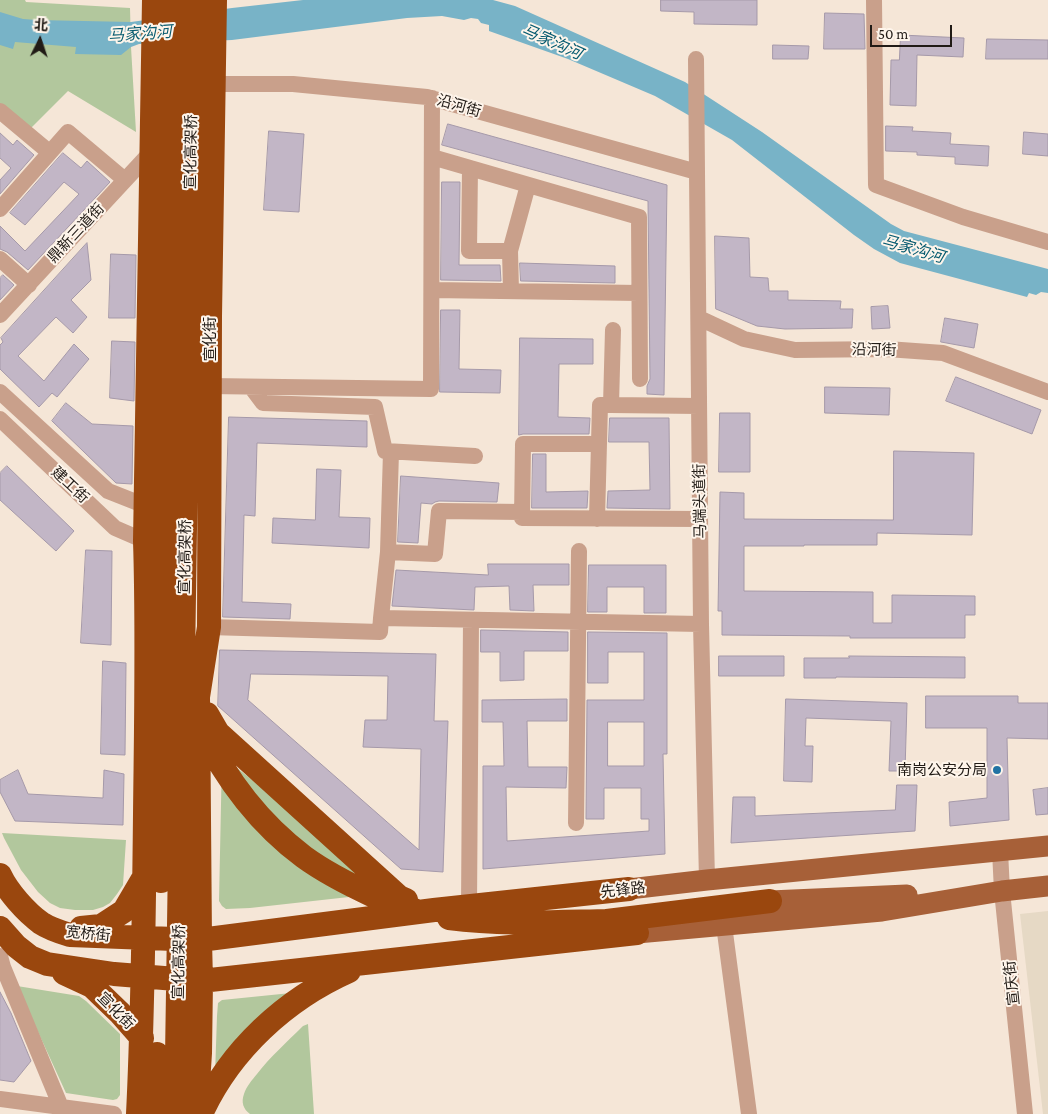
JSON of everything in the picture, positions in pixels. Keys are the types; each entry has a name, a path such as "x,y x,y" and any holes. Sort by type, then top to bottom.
{"highway":[{"path":"142,1038 144,875 157,613 145,541 154,0"},
{"name":"宣化高架桥","path":"156,1114 157,613 174,0"},
{"name":"宣化高架桥","path":"174,1114 178,1057 193,0"},
{"name":"宣化街","path":"196,1114 200,1053 201,981 198,697 209,624 209,386 215,0"},
{"path":"157,613 179,666 193,712 210,748 229,779 254,809 276,834 305,858 340,880 376,897 413,910 444,917 514,923 609,921"},
{"path":"198,697 218,733 399,898 434,910"},
{"name":"宽桥街","path":"0,875 30,914 41,923 70,935 200,940"},
{"path":"54,929 79,929 101,926 124,911 144,875"},
{"name":"先锋路","path":"200,940 434,910 629,889"},
{"path":"201,1114 206,1102 221,1079 258,1033 307,993 333,978 362,965 389,956 429,947 609,921 770,901"},
{"path":"0,928 16,946 30,957 47,964 114,974 201,981 637,933"},
{"name":"宣化街","path":"47,964 92,986 142,1038 138,1114"}],"main road":[{"name":"先锋路","path":"629,889 1048,846"},
{"path":"637,933 882,911 1002,891 1048,886"},
{"path":"770,901 1002,891"}],"street":[{"path":"874,0 876,185 964,217 1048,242"},
{"name":"马端头道街","path":"696,67 701,624 707,880"},
{"name":"沿河街","path":"214,84 293,84 427,97 697,172"},
{"path":"209,386 431,389 432,98"},
{"path":"0,111 49,152"},
{"path":"0,209 68,132 126,180"},
{"name":"鼎新三道街","path":"0,315 152,151"},
{"path":"432,157 639,217 640,379"},
{"path":"470,168 469,251 510,251"},
{"path":"511,291 510,251 528,185"},
{"path":"0,259 28,285"},
{"path":"432,290 639,293"},
{"name":"沿河街","path":"698,318 744,339 795,350 887,349 943,353 1048,392"},
{"path":"611,405 613,330"},
{"path":"251,386 264,403 375,407 385,452 475,456"},
{"name":"建工街","path":"0,392 108,491 146,506"},
{"path":"597,519 600,405 699,406"},
{"name":"建工街","path":"0,419 116,528 145,541"},
{"path":"599,444 524,444 522,518 700,519"},
{"path":"209,624 380,632 388,552 391,452"},
{"path":"388,552 435,554 440,511 522,512"},
{"path":"576,823 580,551"},
{"path":"381,618 701,624"},
{"path":"469,906 471,620"},
{"name":"宣庆街","path":"1000,851 1002,891 1025,1114"},
{"path":"724,925 749,1114"},
{"path":"0,956 61,1107"},
{"path":"0,1099 114,1114"}],"shaded area":[{"path":"1048,911 1048,1114 1043,1114 1020,914"}],"green space":[{"path":"0,0 25,0 26,2 130,8 136,132 68,91 28,131 0,107"},
{"path":"222,756 301,819 363,879 358,896 250,908 226,909 222,906 219,901"},
{"path":"2,833 126,840 123,885 110,903 103,907 93,910 60,908 50,903 38,892 21,870"},
{"path":"17,986 79,996 120,1034 120,1095 117,1099 66,1093"},
{"path":"301,992 215,1075 218,1003 222,1000"},
{"path":"308,1024 314,1114 250,1114 244,1108 243,1103 243,1097 248,1086 273,1056 303,1026"}],"water":[{"name":"马家沟河","path":"303,0 493,0 515,6 685,82 762,132 891,224 904,231 1048,269 1048,293 1041,292 1036,295 1029,293 1027,297 900,263 874,249 854,235 732,140 655,96 568,59 489,31 489,25 481,23 478,19 464,20 442,16 407,18 232,40 139,44 131,47 121,55 75,54 76,47 15,42 13,49 0,45 0,12 23,19 36,20 131,22"}],"building":[{"path":"661,0 757,0 757,25 694,24 694,12 661,11"},
{"path":"825,13 864,14 865,49 824,49"},
{"path":"901,35 964,38 963,57 917,55 916,106 890,105 891,60 899,60"},
{"path":"987,39 1048,40 1048,59 986,59"},
{"path":"773,45 809,46 808,59 773,59"},
{"path":"448,124 667,185 664,395 647,394 647,386 650,379 648,201 442,145"},
{"path":"886,126 913,127 912,131 951,133 950,144 989,146 988,166 955,164 955,157 917,155 917,152 886,151"},
{"path":"269,131 304,134 299,212 264,210"},
{"path":"1024,132 1048,134 1048,156 1023,154"},
{"path":"0,133 13,145 17,140 34,155 0,194 0,180 11,168 0,158"},
{"path":"63,153 81,168 87,161 110,182 28,270 7,252 0,249 0,226 25,251 79,194 64,182 25,225 10,213"},
{"path":"442,182 460,182 459,265 500,265 501,281 441,280"},
{"path":"715,236 749,238 750,277 768,278 769,291 788,291 788,300 841,301 840,309 853,309 852,328 785,329 757,326 716,309"},
{"path":"87,243 91,280 71,300 87,317 73,333 56,317 18,356 44,381 74,344 89,359 57,397 52,393 39,407 0,369 0,345 3,342 1,338"},
{"path":"111,254 136,255 135,318 109,318"},
{"path":"520,263 615,266 615,283 521,281"},
{"path":"3,275 14,285 0,300 0,278"},
{"path":"888,306 890,328 872,329 871,307"},
{"path":"441,310 460,310 459,369 501,370 500,393 440,392"},
{"path":"945,318 978,324 974,348 941,342"},
{"path":"520,338 593,339 593,364 559,364 558,417 590,418 589,434 519,435"},
{"path":"112,341 135,342 134,401 110,398"},
{"path":"956,377 1041,410 1032,434 946,401"},
{"path":"825,387 890,388 889,415 825,413"},
{"path":"66,403 92,424 133,426 132,484 116,483 52,421"},
{"path":"720,413 750,413 750,472 719,472"},
{"path":"229,417 367,421 367,447 257,443 255,516 244,515 242,602 291,604 290,619 223,617"},
{"path":"610,418 669,418 670,509 607,508 608,491 650,490 649,442 609,442"},
{"path":"894,451 974,453 972,535 877,533 877,545 744,546 744,591 873,592 873,623 892,623 892,595 975,596 975,615 965,615 965,638 722,635 722,611 718,611 720,492 744,493 744,519 893,520"},
{"path":"533,454 546,454 546,492 588,491 587,508 532,508"},
{"path":"7,466 74,531 56,551 0,500 0,473"},
{"path":"317,469 341,470 339,517 370,518 369,548 272,543 273,518 315,520"},
{"path":"401,476 499,483 497,502 439,501 432,504 421,503 418,543 398,542"},
{"path":"86,550 112,551 111,645 81,643"},
{"path":"488,564 569,564 569,585 533,585 534,611 510,610 509,586 475,587 474,610 392,606 396,570 488,575"},
{"path":"589,565 666,565 666,613 644,613 644,587 607,587 607,612 588,612"},
{"path":"481,630 568,632 568,651 524,651 524,680 500,681 500,652 481,652"},
{"path":"588,632 667,633 667,754 663,754 665,854 483,869 483,766 504,766 503,722 482,722 482,700 567,699 567,721 527,721 528,767 567,767 566,788 506,787 507,841 649,831 649,819 641,819 641,788 604,788 604,819 586,819 587,700 644,700 644,652 608,652 608,683 588,683","holes":["608,722 644,722 644,766 608,766"]},
{"path":"220,650 436,654 434,721 448,721 443,872 401,869 218,706","holes":["251,674 388,676 387,720 365,720 363,747 421,749 419,850 248,700"]},
{"path":"719,656 784,656 784,676 719,676"},
{"path":"849,656 965,657 965,678 804,678 804,658 849,658"},
{"path":"103,661 126,663 125,755 101,754"},
{"path":"926,696 1018,696 1018,703 1048,703 1048,739 1007,738 1009,820 950,826 949,802 987,798 987,728 926,728"},
{"path":"786,699 907,703 905,771 889,771 891,721 806,718 805,746 813,746 812,782 784,781"},
{"path":"18,770 28,794 103,798 104,770 124,774 123,825 15,821 0,792 0,780"},
{"path":"897,785 917,785 915,831 731,843 733,797 755,797 755,816 895,810"},
{"path":"1048,788 1048,814 1036,815 1033,790"},
{"path":"0,992 31,1061 14,1082 0,1080"}],"place":[{"name":"南岗公安分局","path":"997,770"}]}
